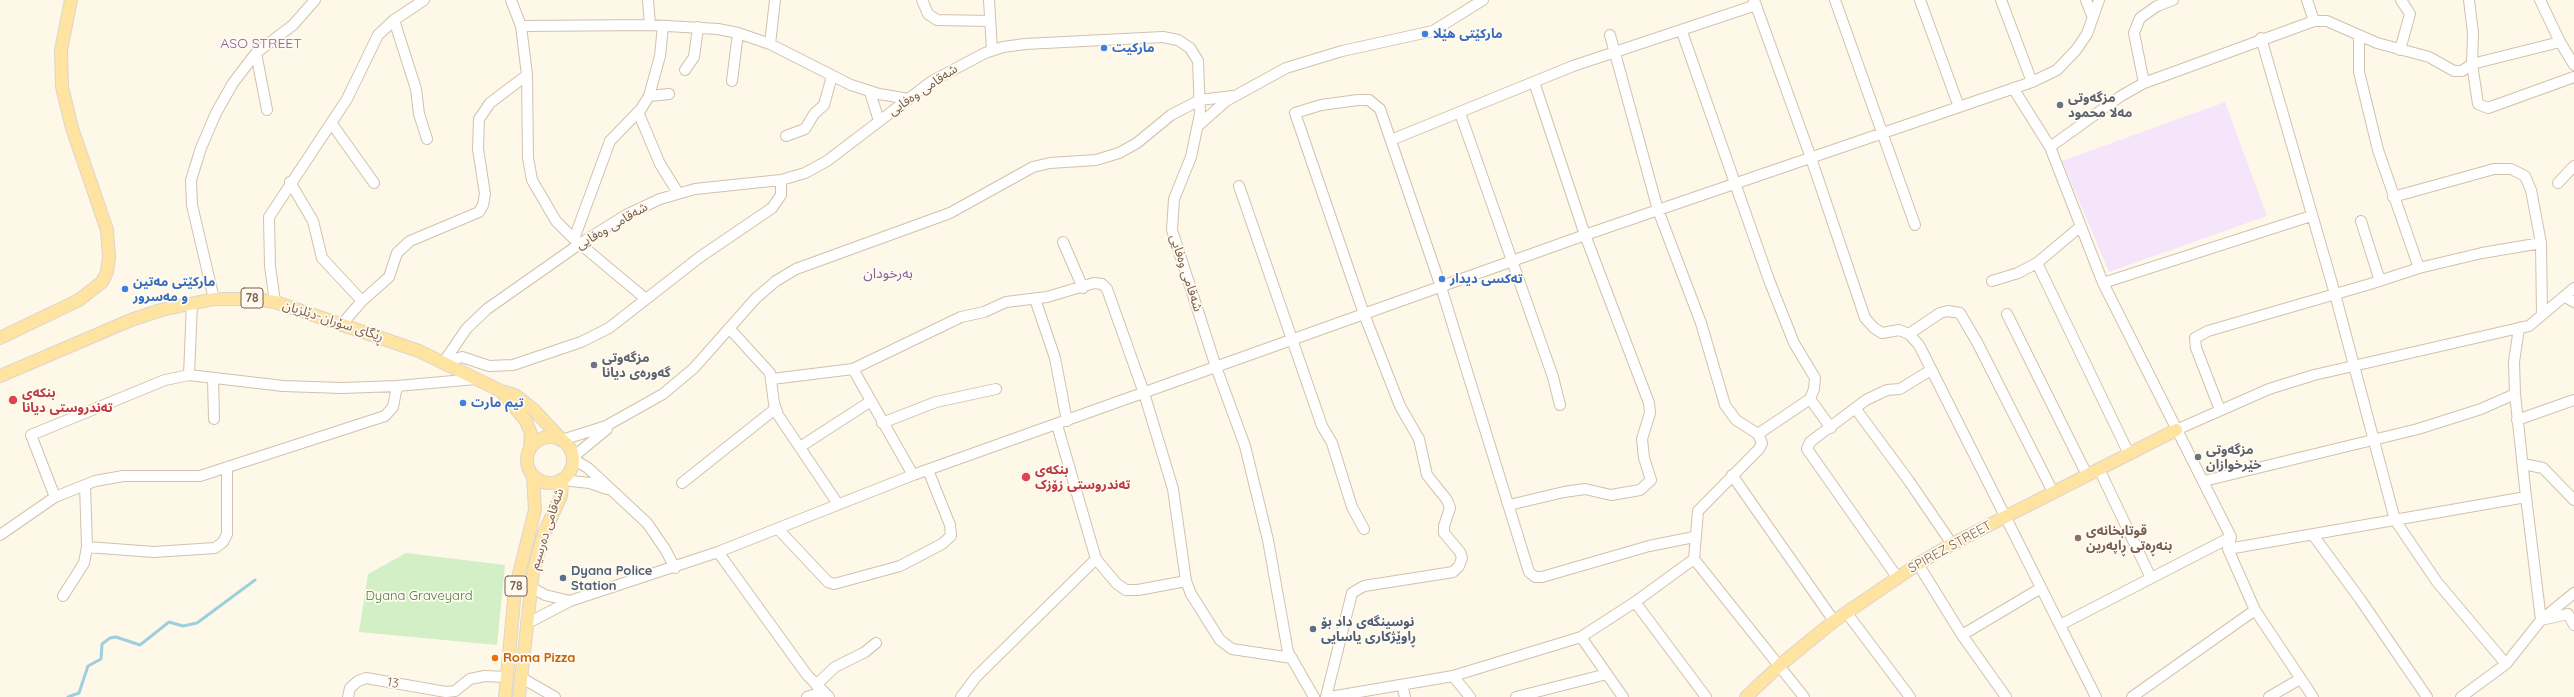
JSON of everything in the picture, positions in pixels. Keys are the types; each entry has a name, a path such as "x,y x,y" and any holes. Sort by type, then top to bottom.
{"main road":[{"path":"0,338 79,300 102,282 107,272 109,258 107,230 72,128 62,87 61,50 71,0"},
{"name":"ڕێگای سۆران-دێلزیان","path":"0,376 138,317 214,299 248,298 275,302 393,341 446,364 501,391 520,398 561,440"},
{"name":"ڕێگای سۆران-دێلزیان","path":"501,391 526,421 531,434 530,448"},
{"name":"SPIREZ STREET","path":"1746,697 1780,665 1834,621 1897,577 1952,544 2005,516 2176,430"},
{"path":"544,438 561,440 568,446 573,458 571,471 562,480 547,484 533,477 527,466 530,448 544,438"},
{"name":"78","path":"505,697 517,579 535,510 533,477"},
{"name":"شەقامی دەرسیم","path":"519,697 531,587 544,533 561,496 562,480"}],"street":[{"path":"214,299 192,205 191,180 216,112 233,83 256,53 293,25 315,0"},
{"path":"275,302 270,266 269,217 290,182 332,124 359,76 378,35 394,20 424,0"},
{"path":"511,0 521,26 527,75 528,158 532,180 556,221 577,241 646,299"},
{"path":"648,0 650,25"},
{"path":"770,44 775,0"},
{"path":"922,0 928,14 937,20 990,21"},
{"path":"989,0 992,50"},
{"path":"1199,125 1233,96 1302,61 1433,31 1483,0"},
{"path":"1835,0 1884,132 1915,226"},
{"path":"1920,0 1959,107"},
{"path":"2001,0 2032,82"},
{"path":"2086,0 2093,18"},
{"path":"526,624 570,601 675,568 778,529 913,474 1057,425 1585,235 2032,82 2057,70 2076,50 2087,34 2099,0"},
{"path":"2144,83 2134,33 2140,18 2156,6 2173,0"},
{"path":"2307,0 2314,21"},
{"path":"2400,50 2410,14 2401,0"},
{"path":"2469,0 2473,33 2472,64 2478,104 2488,108 2574,77"},
{"path":"2540,0 2560,42 2574,65"},
{"path":"1391,140 1534,82 1615,53 1682,32 1755,3 1811,158 1865,318 1874,328 1882,333 1899,330 1909,334 1919,345 2096,697"},
{"path":"394,20 416,90 419,114 427,139"},
{"path":"2050,147 2121,96 2144,83 2262,38 2314,21 2327,21 2358,36 2400,50 2429,57 2454,71 2462,71 2472,64 2560,42"},
{"path":"521,26 650,25 698,27 738,33 770,44 832,76 870,92 909,99"},
{"path":"577,241 594,181 610,141 638,112 649,96 660,56 663,26"},
{"path":"685,70 694,57 698,27"},
{"path":"1682,32 1794,343 1815,378 1814,389 1810,399 1758,434"},
{"path":"732,81 738,33"},
{"path":"1610,35 1658,210 1701,323 1725,405 1736,420 1758,434 1762,443 1759,449 1698,511 1694,537 1694,559 1780,665 1802,696"},
{"path":"2358,36 2359,72 2393,197 2419,268"},
{"name":"شەقامی وەفایی","path":"446,364 459,338 477,318 577,241 626,215 678,193 712,186 781,180 798,176 820,166 878,121 947,72 992,50 1024,44 1171,38 1184,44 1194,54 1199,68 1200,100 1199,125 1191,157 1174,199 1172,230 1216,367 1245,446 1268,540 1288,652 1314,697"},
{"path":"2262,38 2335,294 2395,520 2437,582 2506,664"},
{"path":"256,53 267,110"},
{"path":"341,325 362,301 389,277 397,253 410,241 479,212 483,205 484,194 478,150 479,119 490,103 527,75"},
{"path":"786,136 805,129 814,114 824,105 832,76"},
{"path":"1509,506 1564,492 1585,489 1611,495 1640,490 1651,480 1644,458 1642,439 1650,413 1649,403 1585,235 1534,82"},
{"path":"2013,88 2050,147 2103,283 2176,430 2204,480 2231,537 2228,549 2255,610 2300,680 2313,697"},
{"path":"870,92 878,121"},
{"path":"649,96 669,94"},
{"path":"561,440 616,421 663,394 684,377 766,289 796,269 950,214 1033,167 1050,163 1096,160 1119,153 1137,143 1171,116 1200,100 1233,96"},
{"path":"1326,697 1352,593 1364,586 1453,572 1459,566 1462,558 1460,552 1444,533 1444,526 1450,508 1447,500 1427,475 1419,439 1400,406 1364,314 1295,113 1321,105 1369,100 1380,109 1441,287 1529,572 1535,577 1566,571 1649,546 1694,537"},
{"path":"638,112 660,164 678,193"},
{"path":"1460,113 1553,377 1560,405"},
{"path":"332,124 374,183"},
{"path":"2558,183 2574,166"},
{"path":"2393,197 2494,169 2511,169 2525,176 2531,190 2541,243 2542,314"},
{"path":"446,364 462,357 489,366 513,365 595,336 622,319 700,257 772,208 781,195 781,180"},
{"path":"290,182 313,221 322,258 362,301"},
{"path":"1239,186 1322,426 1332,443 1352,507 1364,529"},
{"path":"2103,283 2312,216"},
{"path":"2361,221 2380,281"},
{"path":"1992,281 2018,273 2037,263 2081,226"},
{"path":"1063,242 1083,288"},
{"path":"2220,410 2196,348 2195,338 2208,330 2380,281 2419,268 2482,253 2541,243"},
{"path":"2037,263 2129,454"},
{"path":"772,379 853,369 953,320 984,312 1006,302 1035,299 1098,283 1107,289 1144,393 1173,489 1186,581 1199,609 1220,640 1232,649 1292,658"},
{"path":"2176,430 2269,389 2314,375 2529,326 2542,314 2569,300 2574,288"},
{"path":"1035,299 1055,358 1067,421"},
{"path":"189,375 192,303"},
{"path":"1909,334 1940,313 1948,311 1960,313 1978,344 2053,492"},
{"path":"2007,314 2087,475"},
{"path":"729,328 767,369 772,379 776,409 838,504"},
{"path":"2519,328 2514,362 2515,394 2541,620"},
{"path":"853,369 882,423 913,474"},
{"path":"1897,577 1809,455 1807,449 1810,442 1831,428 1855,408 1881,392 1900,390 1931,370"},
{"path":"55,496 31,435 145,388 189,375 283,386 397,386 476,379"},
{"path":"213,379 214,419"},
{"path":"0,535 55,496 85,485 123,476 200,476 385,416 392,407 397,386"},
{"path":"882,423 936,402 996,389"},
{"path":"2204,480 2374,438 2418,429 2474,411 2515,394"},
{"path":"1810,399 1831,428"},
{"path":"2517,420 2574,400"},
{"path":"800,447 871,401"},
{"path":"1855,408 1909,481 1952,544"},
{"path":"682,483 776,409"},
{"path":"616,421 573,458 588,468 646,523 665,549 675,568"},
{"path":"1057,425 1096,559 1117,584 1126,590 1138,590 1186,581"},
{"path":"2523,464 2543,468 2574,500"},
{"path":"86,547 154,552 216,548 224,542 227,534 227,467"},
{"path":"2099,469 2151,578"},
{"path":"778,529 828,582 834,584 900,566 942,544 951,536 950,525 928,470"},
{"path":"1732,475 1834,621"},
{"path":"562,480 590,483 614,493"},
{"path":"63,596 84,563 86,547 85,485"},
{"path":"2228,549 2526,497"},
{"path":"2312,535 2360,599 2427,697"},
{"path":"2060,625 2231,537"},
{"path":"718,552 773,630 822,691"},
{"path":"961,697 976,677 1096,559"},
{"path":"1330,697 1453,676 1581,637 1635,602 1694,559"},
{"path":"1918,564 1962,635 2006,697"},
{"path":"531,587 545,595 570,601"},
{"path":"1962,635 2041,588"},
{"path":"2461,697 2506,664 2541,620 2574,593"},
{"path":"1635,602 1706,697"},
{"path":"2132,697 2255,610"},
{"path":"1846,612 1910,697"},
{"path":"2541,620 2568,614 2574,625"},
{"path":"1581,637 1623,697"},
{"path":"807,697 822,691 835,667 861,654 876,643"},
{"path":"1516,697 1607,674"},
{"name":"13","path":"349,692 358,681 366,678 446,692 455,691 470,679 485,676 506,677"},
{"path":"1453,676 1470,697"},
{"path":"520,677 555,697"},
{"path":"2269,697 2300,680"},
{"path":"1402,685 1405,697"}],"shaded area":[{"path":"2225,102 2267,216 2109,272 2062,161"}],"green space":[{"name":"Dyana Graveyard","path":"406,553 505,565 497,645 359,632 368,574"}],"waterway":[{"path":"68,697 79,693 88,666 101,659 102,644 110,638 116,637 140,645 169,622 183,626 197,623 255,580"}],"place":[{"name":"مارکێتی هێلا","path":"1425,34"},
{"name":"ماركيت","path":"1104,48"},
{"name":"مزگه‌وتی مه‌لا محمود","path":"2060,105"},
{"name":"تەكسی دیدار","path":"1442,279"},
{"name":"مارکێتی مەتین و مەسرور","path":"125,289"},
{"name":"مزگەوتی گەورەی دیانا","path":"594,365"},
{"name":"بنکەی تەندروستی دیانا","path":"13,400"},
{"name":"تیم مارت","path":"463,403"},
{"name":"مزگەوتی خێرخوازان","path":"2198,457"},
{"name":"بنکەی تەندروستی زۆزک","path":"1026,477"},
{"name":"قوتابخانەی بنەڕەتی ڕاپەرین","path":"2078,538"},
{"name":"Dyana Police Station","path":"563,578"},
{"name":"نوسینگەی داد بۆ ڕاوێژكاری یاسایی","path":"1313,629"},
{"name":"Roma Pizza","path":"495,658"}],"district":[{"name":"ASO STREET","path":"261,44"},
{"name":"بەرخودان","path":"888,274"}]}
